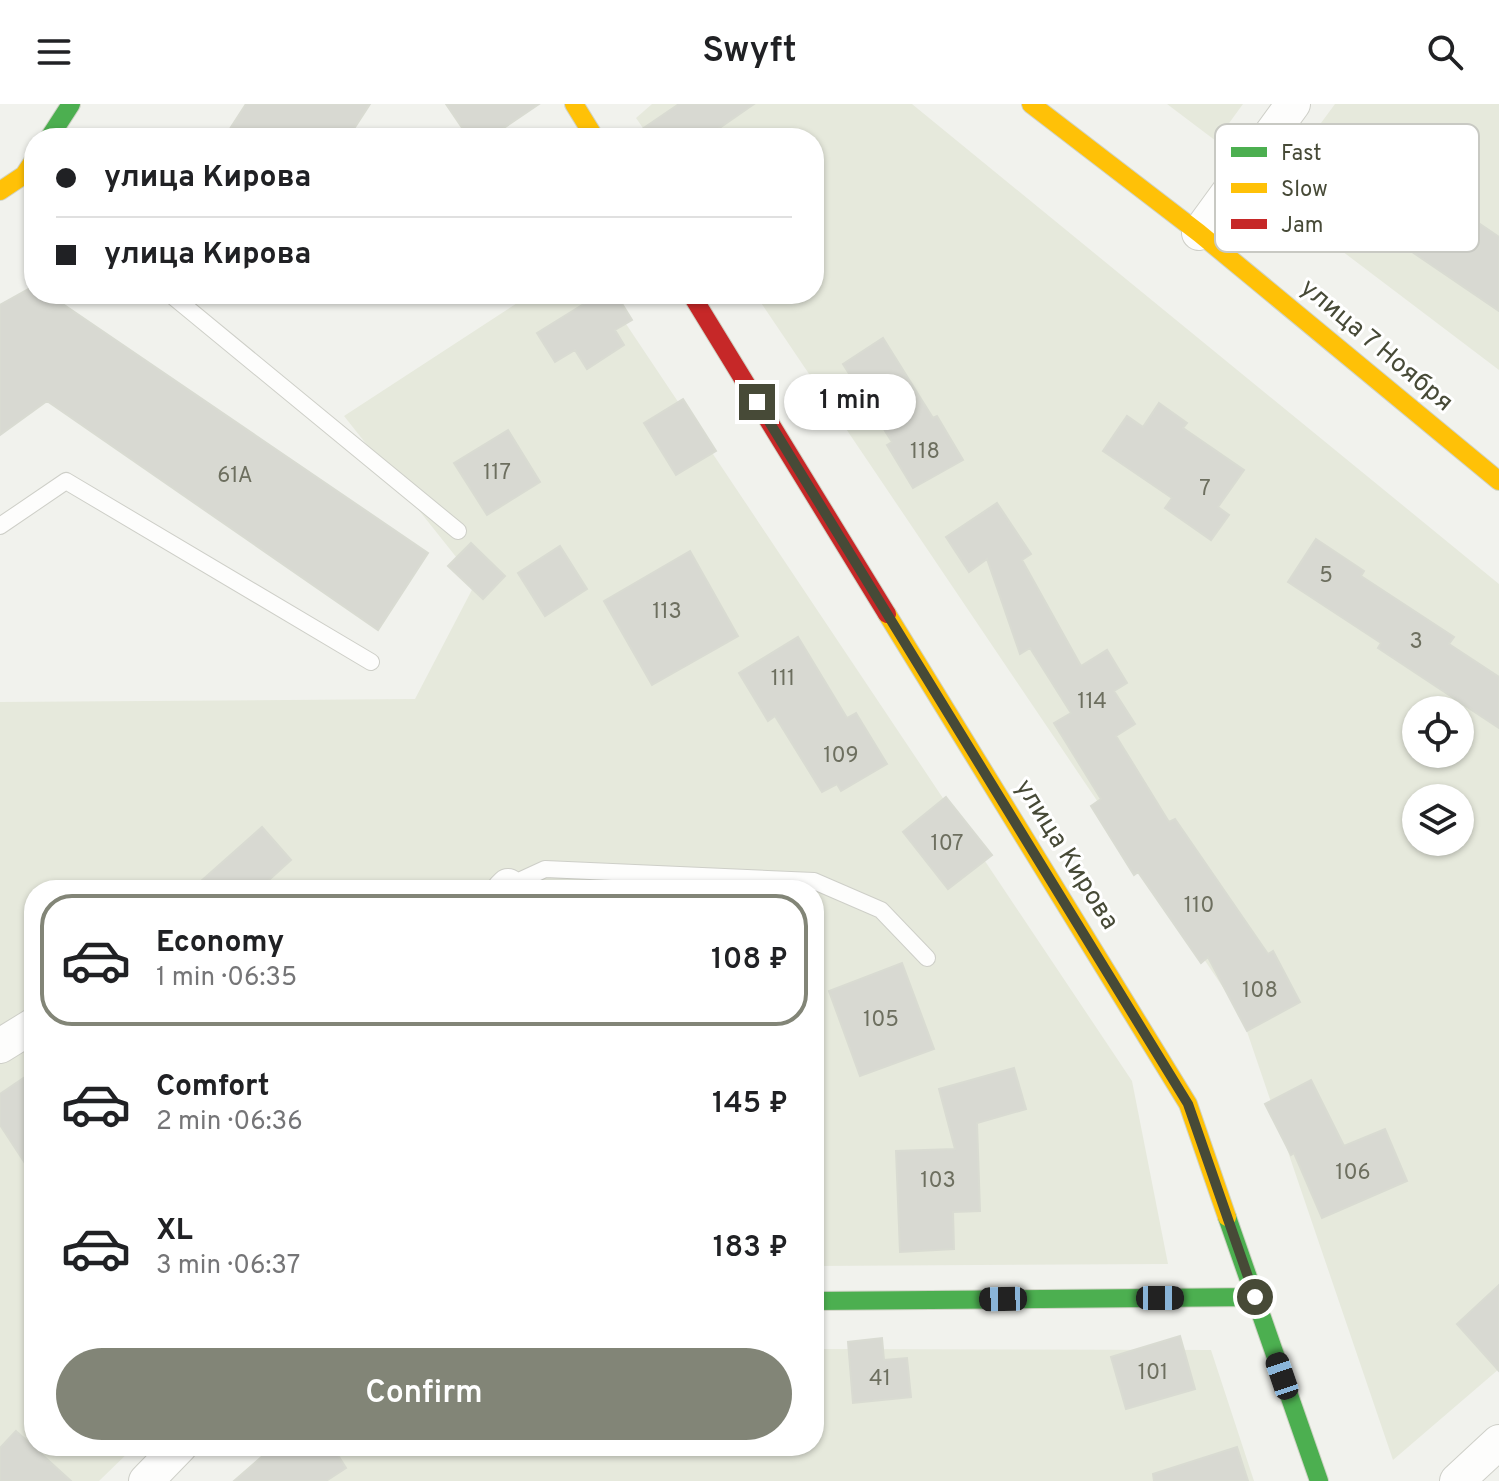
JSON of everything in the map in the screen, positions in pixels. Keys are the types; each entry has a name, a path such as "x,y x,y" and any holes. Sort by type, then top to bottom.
{"street":[{"path":"55,128 71,104"},
{"path":"574,104 589,128"},
{"name":"улица 7 Ноября","path":"1031,104 1215,246"},
{"path":"1278,124 1293,104"},
{"path":"0,191 24,177"},
{"path":"1199,233 1215,211"},
{"name":"улица 7 Ноября","path":"1222,252 1499,481"},
{"name":"улица Кирова","path":"697,304 1188,1104 1319,1481"},
{"path":"0,1046 24,1031"},
{"path":"824,1301 1255,1297"},
{"path":"1457,1481 1499,1442"},
{"path":"146,1481 170,1456"}],"lane":[{"path":"182,304 458,531"},
{"path":"0,526 66,481 371,662"},
{"path":"522,880 545,869 792,880"},
{"path":"824,885 881,910 927,958"}],"shaded area":[{"path":"652,104 912,104 1499,584 1499,1369 1393,1460 1241,1014 762,304 824,304 824,128 643,128 636,118"},
{"path":"1167,104 1243,104 1228,124 1215,124 1215,140"},
{"path":"1335,104 1499,104 1499,370 1343,252 1479,252 1479,124 1320,124"},
{"path":"516,304 613,304 1132,1081 1168,1264 824,1266 824,880 24,880 24,1456 125,1456 99,1481 0,1481 0,702 415,699 476,582 344,416"},
{"path":"824,1349 1211,1350 1254,1481 237,1481 261,1456 824,1456"}],"building":[{"path":"246,104 370,104 354,128 230,128"},
{"path":"446,104 539,104 504,128 462,128"},
{"path":"679,104 754,104 719,128 644,128"},
{"path":"1479,223 1499,237 1499,311 1412,252 1479,252"},
{"path":"24,292 24,304 63,304 428,553 378,630 47,401 0,435 0,305"},
{"path":"584,304 622,304 632,320 615,330 624,345 587,369 575,350 555,362 537,333"},
{"path":"883,338 963,460 913,488 887,445 892,442 843,364"},
{"path":"683,399 716,451 676,475 644,423"},
{"path":"1159,403 1187,423 1183,428 1244,470 1218,507 1229,515 1211,540 1165,508 1172,498 1103,451 1127,416 1143,427"},
{"path":"508,430 540,482 487,515 454,463"},
{"path":"997,503 1031,554 1022,560 1081,666 1107,650 1127,683 1114,691 1135,724 1116,736 1169,822 1175,819 1268,954 1273,951 1300,1002 1247,1031 1208,957 1201,963 1138,872 1134,875 1091,806 1101,799 1054,723 1071,713 1030,648 1020,654 987,559 969,572 946,537"},
{"path":"1316,539 1364,571 1361,576 1454,637 1449,644 1499,677 1499,728 1474,711 1474,696 1451,696 1378,648 1381,643 1288,582"},
{"path":"471,543 505,576 483,599 448,566"},
{"path":"560,546 587,589 545,616 518,573"},
{"path":"690,551 738,636 652,685 604,601"},
{"path":"798,637 847,718 856,713 887,764 841,791 837,784 822,792 775,716 768,721 739,673"},
{"path":"946,797 992,855 948,889 903,832"},
{"path":"262,827 291,860 269,880 202,880"},
{"path":"902,963 934,1049 860,1076 829,991"},
{"path":"1014,1068 1026,1109 977,1123 980,1211 953,1212 954,1249 900,1252 896,1151 955,1149 939,1089"},
{"path":"24,1078 24,1162 0,1125 0,1094"},
{"path":"1311,1080 1344,1146 1385,1129 1407,1181 1322,1218 1294,1153 1291,1155 1265,1104"},
{"path":"1499,1285 1499,1371 1457,1324"},
{"path":"1180,1336 1195,1389 1126,1409 1111,1357"},
{"path":"882,1338 884,1360 907,1358 911,1397 853,1403 848,1342"},
{"path":"16,1431 24,1438 24,1456 44,1456 71,1481 0,1481 0,1448"},
{"path":"1237,1447 1248,1481 1154,1481 1153,1474"},
{"path":"263,1456 338,1456 346,1468 326,1481 234,1481"}],"traffic: fast":[{"path":"55,128 71,104"},
{"path":"1227,1217 1319,1481"},
{"path":"824,1301 1255,1297"}],"traffic: slow":[{"path":"574,104 589,128"},
{"path":"1031,104 1215,246"},
{"path":"0,191 24,175"},
{"path":"1222,252 1499,481"},
{"path":"887,614 1188,1104 1227,1217"}],"traffic: jam":[{"path":"697,304 887,614"}],"route":[{"path":"757,402 1188,1104 1255,1297"}]}
